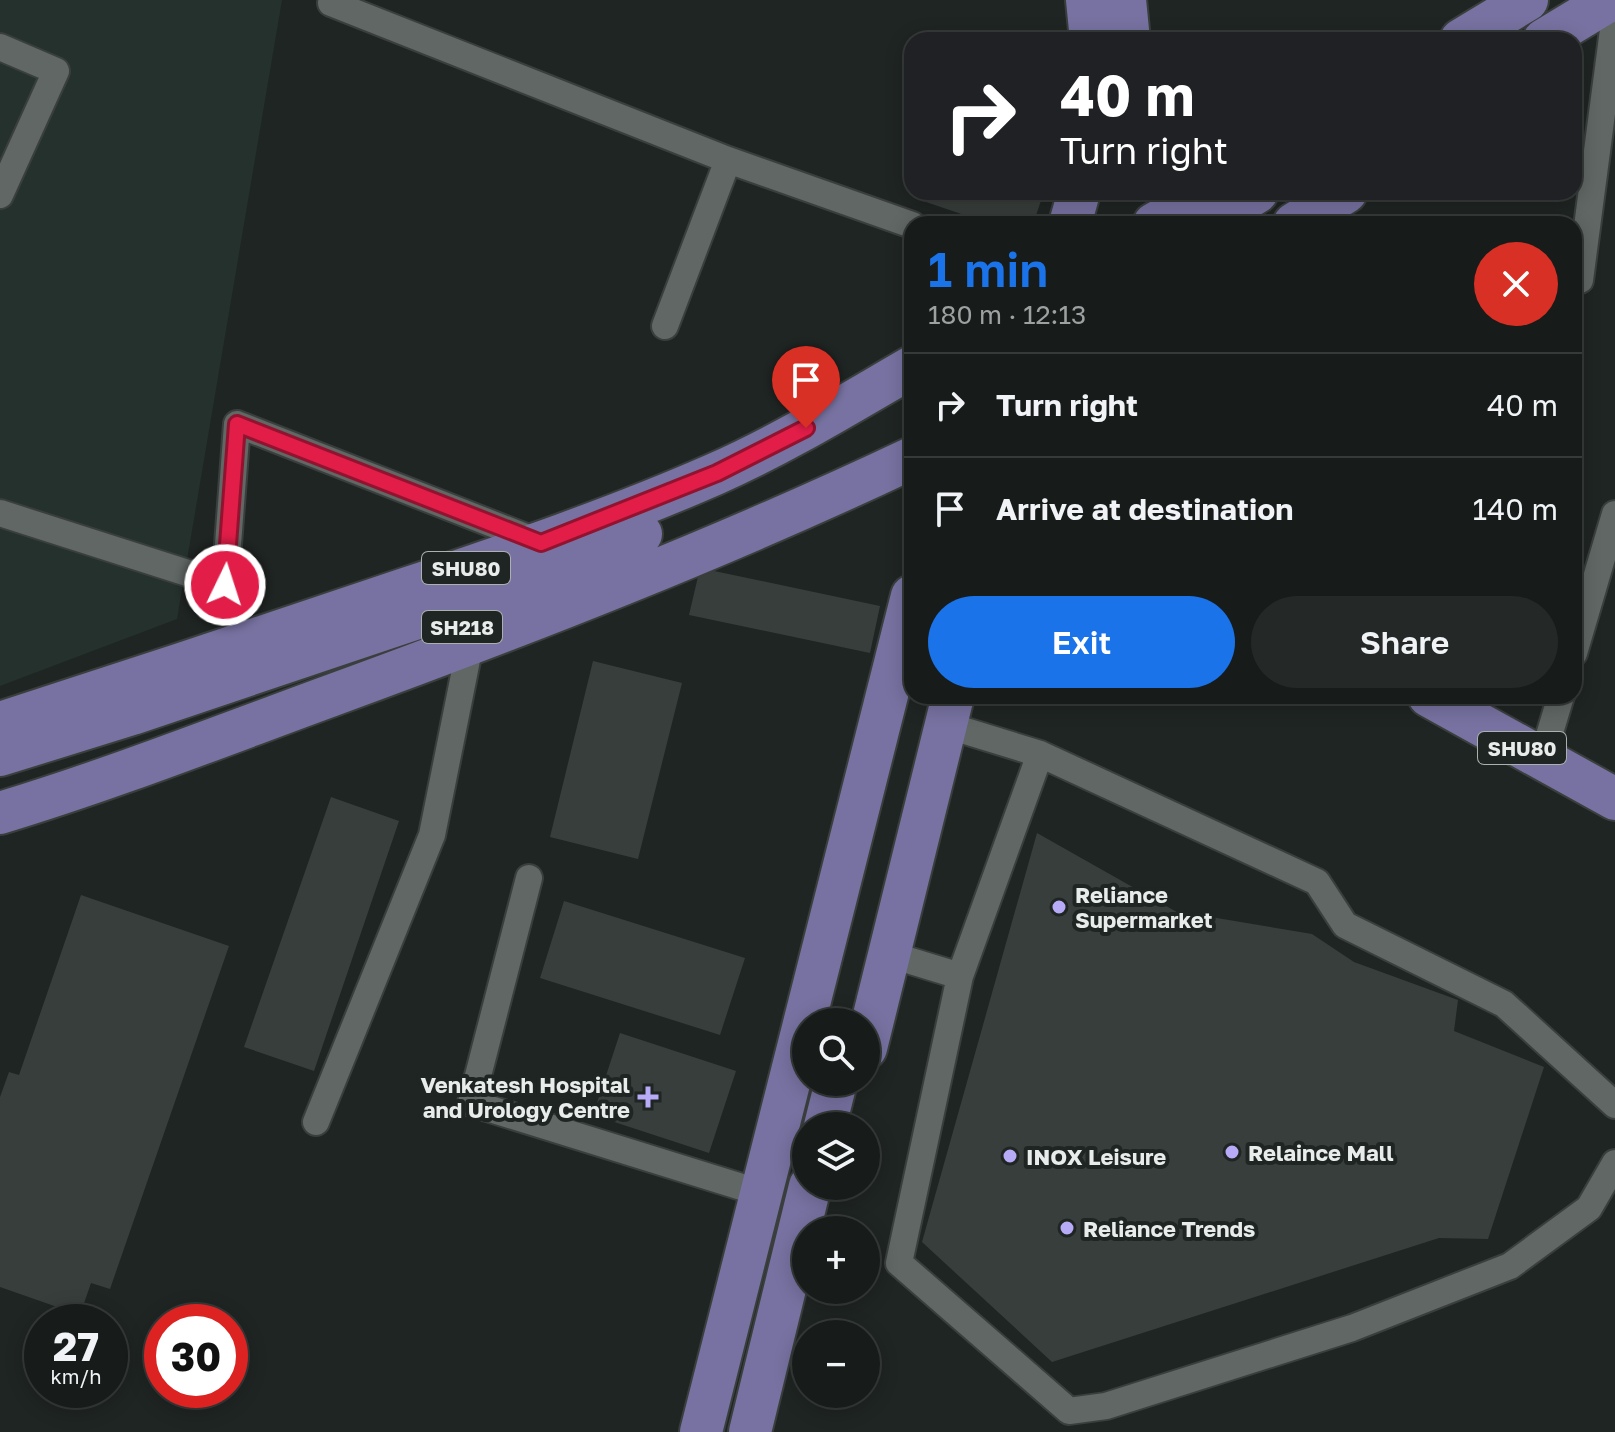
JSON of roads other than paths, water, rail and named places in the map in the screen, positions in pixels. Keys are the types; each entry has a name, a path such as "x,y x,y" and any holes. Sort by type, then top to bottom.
{"main road":[{"path":"1087,0 1090,32"},
{"path":"1105,0 1107,32"},
{"path":"1125,0 1128,32"},
{"path":"1445,32 1498,0"},
{"path":"1474,32 1527,0"},
{"path":"1517,32 1569,0"},
{"path":"1568,32 1613,17"},
{"path":"1582,32 1613,17"},
{"path":"1582,46 1613,17"},
{"path":"1144,216 1170,200"},
{"path":"1144,216 1188,200"},
{"path":"1218,216 1244,200"},
{"path":"1263,216 1288,200"},
{"path":"1282,216 1308,200"},
{"path":"1307,216 1333,200"},
{"name":"SHU80","path":"0,723 541,543 717,473 806,428 904,372"},
{"name":"SH218","path":"0,755 132,714 539,577 757,481 904,405"},
{"name":"SH218","path":"1,810 148,739 537,600 776,503 904,439"},
{"path":"1,810 89,785 470,645 670,566 812,506 904,462"},
{"path":"701,1432 904,628"},
{"path":"827,1008 904,699"},
{"name":"SHU80","path":"1443,704 1615,799"},
{"path":"875,1008 945,706"},
{"path":"856,1008 945,706"},
{"path":"721,1432 805,1096"},
{"path":"750,1432 807,1200"},
{"path":"772,1432 804,1304"}],"street":[{"path":"332,0 331,3 728,160 904,222"},
{"path":"1582,264 1613,17"},
{"path":"0,47 56,71 0,195"},
{"path":"665,326 728,160"},
{"path":"0,513 225,585 237,424 541,543"},
{"path":"1582,626 1615,514"},
{"path":"316,1122 432,835 470,645"},
{"path":"1542,759 1559,704"},
{"path":"945,706 1040,754 1317,882 1345,925 1504,1004 1615,1105"},
{"path":"1040,754 960,976 899,1263 1069,1411 1106,1406 1352,1328 1510,1266 1589,1208 1615,1163"},
{"path":"529,878 471,1103 761,1193"},
{"path":"888,954 960,976"}],"place":[{"name":"Reliance Supermarket","path":"1059,907"},
{"name":"Venkatesh Hospital and Urology Centre","path":"648,1097"},
{"name":"Relaince Mall","path":"1232,1152"},
{"name":"INOX Leisure","path":"1010,1156"},
{"name":"Reliance Trends","path":"1067,1228"}]}
